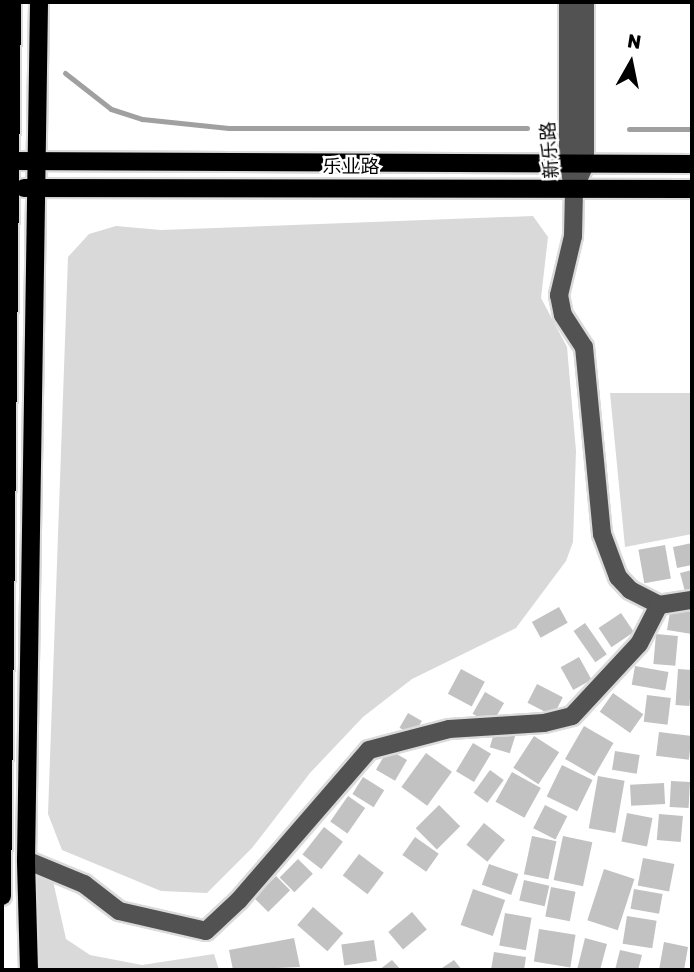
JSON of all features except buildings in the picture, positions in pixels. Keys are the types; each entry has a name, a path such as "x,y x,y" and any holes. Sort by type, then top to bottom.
{"main road":[{"path":"2,896 12,2"},
{"path":"29,970 26,860 39,2"},
{"name":"乐业路","path":"10,161 692,164"},
{"name":"乐业路","path":"10,188 692,189"}],"street":[{"name":"新乐路","path":"568,2 576,164"},
{"name":"新乐路","path":"585,2 573,236 559,295 563,314 584,347 602,534 618,577 630,590 659,605"},
{"path":"26,860 84,884 119,911 206,931 239,900 369,750 449,729 544,723 572,716 639,644 659,605 692,600"}],"shaded area":[{"path":"533,216 548,237 541,298 567,347 576,451 573,542 566,561 516,628 412,679 363,717 310,773 252,848 207,893 161,891 62,850 48,814 68,257 89,234 116,226 161,230"},
{"path":"610,393 692,393 692,534 625,547"},
{"path":"35,876 53,881 66,939 90,955 142,965 214,954 219,970 39,970"}],"waterway":[{"path":"65,73 111,109 142,119 229,128 527,128"},
{"path":"629,129 692,129"}]}
